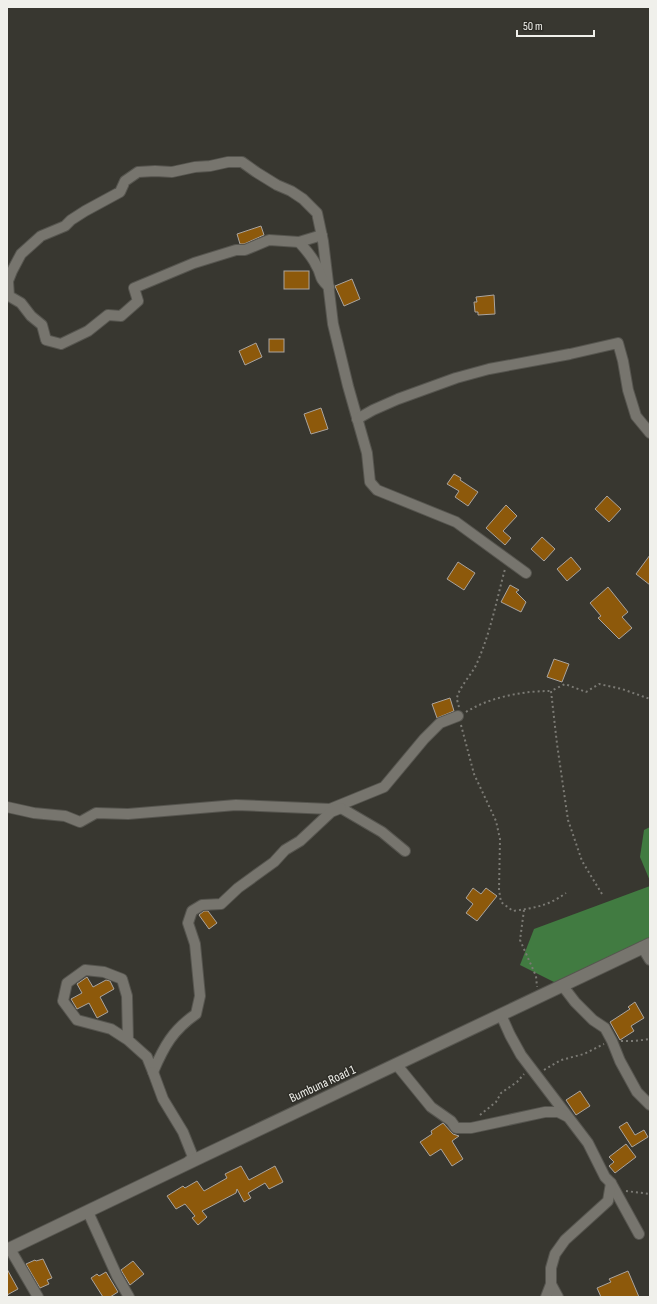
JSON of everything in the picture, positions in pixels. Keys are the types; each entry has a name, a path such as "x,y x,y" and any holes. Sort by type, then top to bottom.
{"main road":[{"name":"Bumbuna Road 1","path":"8,1250 187,1163 646,945"}],"street":[{"path":"322,235 299,242 269,240 245,250 236,250 194,263 134,288 138,301 121,316 108,315 88,331 61,344 46,340 42,325 31,316 21,303 9,296 8,282 21,254 41,236 65,226 85,210 120,192 126,181 138,172 172,172 195,166 210,166 228,162 242,162 277,185 290,191 303,200 316,213 322,235 333,324 367,454 370,482 377,490 456,522 526,573"},
{"path":"299,242 318,267 321,279 329,287"},
{"path":"357,419 373,410 456,378 489,369 570,354 618,343 628,390 636,416 650,433"},
{"path":"330,809 384,787 424,738 440,723 458,716"},
{"path":"7,807 34,813 65,816 80,822 96,813 128,814 236,805 330,809 341,808 382,832 405,851"},
{"path":"153,1072 168,1042 183,1023 196,1014 200,996 195,944 188,923 192,911 202,905 221,904 238,888 274,862 286,850 300,841 331,812 341,808"},
{"path":"646,945 650,960"},
{"path":"128,1040 127,996 122,979 104,972 85,970 67,983 63,1001 76,1020 111,1029 128,1040 148,1057 164,1099 183,1132 193,1157 187,1163"},
{"path":"562,985 575,1002 593,1020 605,1028 620,1061 637,1092 650,1104"},
{"path":"501,1015 510,1036 521,1055 588,1143 605,1177 611,1183 638,1234"},
{"path":"396,1064 431,1107 451,1121 456,1128 471,1128 545,1112 558,1112 566,1116"},
{"path":"546,1297 550,1284 551,1268 555,1254 565,1240 608,1200 611,1183"},
{"path":"88,1212 128,1297"},
{"path":"8,1250 38,1297"},
{"path":"550,1284 558,1297"}],"path":[{"path":"507,559 493,620 486,643 476,666 464,682 457,697 458,716 474,774 496,821 500,839 499,890 501,902 513,911 533,909 555,901 566,893"},
{"path":"458,716 472,708 500,698 533,691 551,691 565,684 586,692 599,684 622,689 650,698"},
{"path":"551,691 568,820 582,861 602,894"},
{"path":"524,910 520,940 536,976 539,996"},
{"path":"612,1041 650,1039"},
{"path":"611,1183 625,1190 650,1194"}],"green space":[{"path":"650,827 650,881 640,857 644,830"},
{"path":"650,886 650,938 556,983 520,965 534,929"}],"building":[{"path":"261,226 264,235 244,244 240,244 237,234"},
{"path":"284,271 309,271 309,289 284,289"},
{"path":"352,279 360,299 344,306 335,286"},
{"path":"494,295 495,314 478,315 478,312 475,312 474,302 477,302 476,297"},
{"path":"269,339 284,339 284,352 269,352"},
{"path":"256,343 262,357 245,365 239,351"},
{"path":"321,408 328,429 311,434 304,414"},
{"path":"454,474 478,492 468,506 455,497 459,491 447,484"},
{"path":"607,496 621,509 609,522 595,509"},
{"path":"506,505 517,516 503,531 511,538 505,545 486,528"},
{"path":"542,537 555,549 544,561 531,549"},
{"path":"650,555 650,585 636,574"},
{"path":"571,557 581,569 567,581 557,569"},
{"path":"458,562 475,573 464,590 447,579"},
{"path":"510,585 519,590 516,592 526,602 521,612 501,602"},
{"path":"608,587 628,612 622,617 632,628 619,639 598,618 601,616 590,603"},
{"path":"554,659 569,664 562,682 547,677"},
{"path":"450,698 454,711 437,718 432,704"},
{"path":"473,888 481,894 486,888 497,896 477,921 466,913 473,904 466,898"},
{"path":"204,911 208,911 217,923 209,929 199,915"},
{"path":"87,977 93,987 106,980 110,981 114,989 100,997 108,1012 97,1018 89,1003 77,1009 71,999 82,993 77,984"},
{"path":"635,1002 644,1018 631,1026 634,1031 620,1040 610,1022 630,1009 628,1007"},
{"path":"580,1091 590,1106 576,1115 566,1100"},
{"path":"627,1122 635,1135 644,1130 648,1137 632,1147 619,1127"},
{"path":"443,1123 453,1134 459,1136 452,1141 463,1159 452,1166 441,1149 430,1156 420,1142 432,1134 431,1131"},
{"path":"626,1144 636,1157 615,1173 609,1166 614,1162 609,1157"},
{"path":"241,1166 249,1180 275,1166 283,1182 269,1189 265,1183 248,1193 251,1198 244,1202 237,1189 236,1193 202,1211 207,1217 198,1225 192,1218 195,1216 185,1204 176,1209 167,1196 183,1186 185,1188 197,1181 204,1191 227,1178 225,1174"},
{"path":"43,1259 52,1278 47,1280 49,1284 40,1288 26,1264 35,1260"},
{"path":"133,1261 144,1274 130,1285 121,1270"},
{"path":"7,1269 18,1289 7,1295"},
{"path":"628,1271 639,1297 601,1297 597,1288 611,1282 609,1279"},
{"path":"106,1272 118,1292 110,1297 103,1297 91,1278 97,1274 99,1276"}]}
